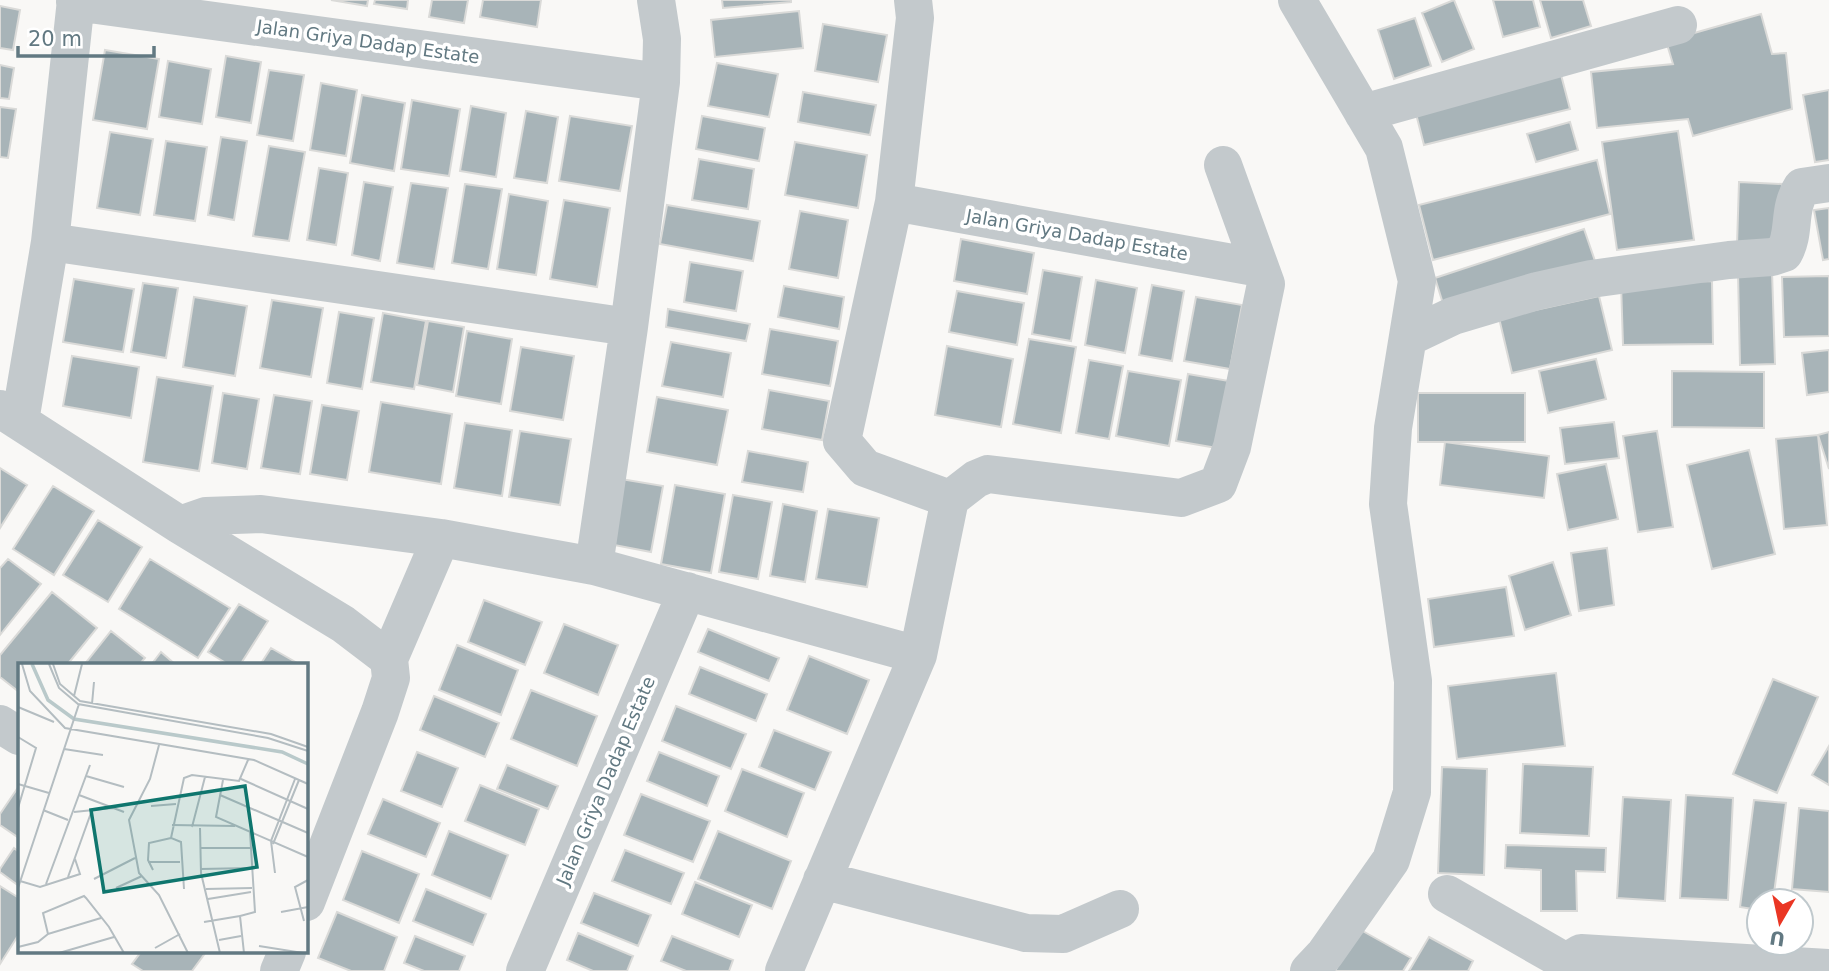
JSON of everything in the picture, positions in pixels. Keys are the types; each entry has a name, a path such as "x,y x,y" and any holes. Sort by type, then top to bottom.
{"street":[{"path":"594,566 661,82 662,39 656,0"},
{"path":"913,0 915,18 894,202 842,441 865,468 950,499"},
{"path":"1297,0 1384,148 1417,281 1393,428 1388,505 1413,681 1412,792 1391,860 1325,954 1309,971"},
{"name":"Jalan Griya Dadap Estate","path":"389,659 342,624 180,525 10,415 50,242 76,1 661,82"},
{"path":"1363,113 1678,25"},
{"path":"784,971 918,655 950,499 976,479 988,474 1181,498 1218,484 1231,447 1266,284 1223,165"},
{"path":"1409,337 1453,316 1537,291 1591,279 1784,253 1789,245 1794,200 1802,187 1829,183"},
{"name":"Jalan Griya Dadap Estate","path":"894,202 1260,268"},
{"path":"50,242 629,327"},
{"path":"180,525 206,516 261,514 441,538 594,566 918,655"},
{"path":"308,897 380,712 391,678 389,659 441,538"},
{"name":"Jalan Griya Dadap Estate","path":"525,971 687,591"},
{"path":"0,724 18,735"},
{"path":"822,880 1026,933 1063,934 1120,909"},
{"path":"1447,894 1565,967 1581,953 1826,963"},
{"path":"279,971 286,954"}],"building":[{"path":"331,0 368,0 367,6"},
{"path":"375,0 408,0 407,9 374,4"},
{"path":"432,0 468,0 464,23 429,17"},
{"path":"483,0 541,0 537,27 480,17"},
{"path":"722,0 791,0 791,2 723,8"},
{"path":"1454,0 1474,49 1442,62 1422,13"},
{"path":"1493,0 1533,0 1540,27 1503,37"},
{"path":"1540,0 1583,0 1591,26 1551,38"},
{"path":"0,6 20,10 13,50 0,48"},
{"path":"799,11 803,48 715,57 711,20"},
{"path":"1761,14 1772,54 1786,53 1792,109 1693,136 1688,119 1597,128 1591,72 1673,64 1666,41"},
{"path":"1415,18 1431,66 1394,79 1378,30"},
{"path":"823,24 887,35 878,82 815,71"},
{"path":"105,50 159,59 147,129 93,120"},
{"path":"226,56 261,62 251,123 216,117"},
{"path":"168,61 211,69 202,124 159,117"},
{"path":"717,63 778,74 769,117 708,106"},
{"path":"0,65 14,68 9,99 0,98"},
{"path":"269,70 304,75 293,141 257,135"},
{"path":"1560,71 1570,109 1424,145 1414,106"},
{"path":"321,83 357,90 346,156 310,150"},
{"path":"1829,90 1829,160 1815,162 1803,95"},
{"path":"803,92 876,105 870,135 798,122"},
{"path":"362,95 405,103 394,171 350,163"},
{"path":"412,100 460,109 449,176 401,169"},
{"path":"471,106 506,113 496,177 460,171"},
{"path":"0,107 16,109 8,158 0,157"},
{"path":"526,111 558,117 547,183 514,178"},
{"path":"570,116 632,126 620,191 559,181"},
{"path":"702,116 765,128 759,161 696,149"},
{"path":"1570,122 1578,150 1536,162 1527,134"},
{"path":"1678,131 1694,240 1617,250 1602,142"},
{"path":"110,132 153,139 140,215 97,208"},
{"path":"221,137 247,141 234,220 208,215"},
{"path":"166,141 207,147 195,221 154,215"},
{"path":"795,142 867,155 858,208 785,195"},
{"path":"269,146 305,152 289,241 253,236"},
{"path":"699,159 754,169 748,209 692,200"},
{"path":"1597,160 1610,214 1433,260 1419,205"},
{"path":"319,168 348,173 336,245 307,240"},
{"path":"364,182 393,187 380,261 352,255"},
{"path":"1739,182 1782,184 1780,246 1737,245"},
{"path":"411,183 448,188 434,269 397,263"},
{"path":"465,184 502,189 488,269 452,263"},
{"path":"509,194 548,201 536,275 497,269"},
{"path":"564,200 610,208 597,287 550,279"},
{"path":"667,205 760,221 753,261 660,244"},
{"path":"1829,208 1829,259 1823,260 1814,210"},
{"path":"800,211 848,220 838,278 789,269"},
{"path":"1584,229 1595,261 1445,310 1435,278"},
{"path":"961,239 1034,253 1027,294 954,281"},
{"path":"690,262 743,271 736,311 684,302"},
{"path":"1043,270 1082,277 1071,341 1032,334"},
{"path":"1772,271 1775,364 1740,365 1738,273"},
{"path":"1829,276 1829,336 1784,337 1782,277"},
{"path":"74,279 134,289 123,352 63,342"},
{"path":"1096,280 1137,288 1125,353 1085,345"},
{"path":"1712,281 1713,344 1623,345 1621,283"},
{"path":"143,283 178,288 166,358 131,352"},
{"path":"1152,285 1184,291 1172,361 1139,355"},
{"path":"784,286 844,297 839,329 778,317"},
{"path":"957,291 1024,303 1017,345 949,332"},
{"path":"1599,296 1612,350 1512,373 1499,318"},
{"path":"194,297 247,306 235,376 183,367"},
{"path":"1196,297 1242,305 1230,369 1184,361"},
{"path":"272,300 323,308 311,377 260,368"},
{"path":"668,309 750,324 746,341 666,327"},
{"path":"339,312 374,318 362,389 327,383"},
{"path":"383,313 426,321 414,389 371,382"},
{"path":"428,321 464,327 453,392 417,385"},
{"path":"770,329 838,341 830,386 762,374"},
{"path":"467,331 512,339 501,404 456,396"},
{"path":"1029,339 1076,347 1061,433 1013,424"},
{"path":"671,342 731,353 723,397 662,386"},
{"path":"947,346 1013,359 1001,427 935,415"},
{"path":"521,347 574,356 563,420 510,411"},
{"path":"1829,350 1829,392 1807,395 1802,353"},
{"path":"72,356 139,367 131,418 63,406"},
{"path":"1596,359 1606,399 1548,413 1539,371"},
{"path":"1089,360 1123,366 1109,439 1076,433"},
{"path":"1128,371 1181,380 1169,446 1116,436"},
{"path":"1672,371 1764,372 1764,428 1672,427"},
{"path":"1188,374 1229,381 1217,448 1176,441"},
{"path":"157,377 213,386 199,471 143,462"},
{"path":"769,390 829,401 822,440 762,429"},
{"path":"223,393 259,399 247,469 212,463"},
{"path":"1418,393 1525,393 1525,442 1418,442"},
{"path":"274,395 312,401 300,474 261,468"},
{"path":"657,397 728,410 717,465 647,452"},
{"path":"381,402 452,414 441,484 369,472"},
{"path":"322,405 359,411 347,480 310,474"},
{"path":"1614,422 1619,458 1565,464 1560,428"},
{"path":"465,423 512,430 502,496 454,488"},
{"path":"520,431 571,439 560,505 509,497"},
{"path":"1657,431 1673,527 1638,532 1623,436"},
{"path":"1829,432 1829,469 1818,435"},
{"path":"1818,435 1827,525 1784,529 1776,439"},
{"path":"1445,442 1549,456 1544,498 1440,485"},
{"path":"1749,450 1775,554 1712,569 1687,465"},
{"path":"748,451 808,462 803,492 742,482"},
{"path":"1606,464 1618,519 1568,530 1557,474"},
{"path":"0,468 27,485 0,528"},
{"path":"621,479 663,486 651,552 609,544"},
{"path":"675,485 725,494 711,573 661,564"},
{"path":"53,486 94,511 54,575 13,549"},
{"path":"733,495 772,502 758,579 719,572"},
{"path":"783,504 817,511 805,582 770,576"},
{"path":"828,509 879,518 867,587 816,579"},
{"path":"98,520 142,547 108,602 63,575"},
{"path":"1607,548 1614,605 1579,611 1571,553"},
{"path":"8,559 41,584 0,635 0,568"},
{"path":"150,559 230,608 198,658 119,609"},
{"path":"1553,562 1571,615 1525,630 1509,576"},
{"path":"1506,587 1514,636 1434,647 1428,599"},
{"path":"52,592 97,628 69,663 18,663 18,691 0,677 0,655"},
{"path":"484,600 542,622 525,665 468,642"},
{"path":"239,604 268,621 241,663 226,663 208,652"},
{"path":"564,624 618,645 598,695 544,673"},
{"path":"708,629 779,658 769,681 698,652"},
{"path":"111,631 145,658 141,663 86,663"},
{"path":"457,645 518,670 501,715 439,690"},
{"path":"271,648 297,663 261,663"},
{"path":"161,652 174,663 153,663"},
{"path":"809,656 869,680 847,734 787,710"},
{"path":"700,667 767,694 756,721 689,694"},
{"path":"1556,673 1565,746 1457,759 1448,686"},
{"path":"1773,679 1818,697 1777,793 1733,774"},
{"path":"531,690 597,716 577,766 511,739"},
{"path":"434,696 499,723 485,757 420,730"},
{"path":"676,706 746,734 731,769 662,741"},
{"path":"774,730 831,752 815,790 759,767"},
{"path":"1829,746 1829,785 1812,775"},
{"path":"417,752 458,768 442,807 401,791"},
{"path":"659,752 719,776 707,806 647,781"},
{"path":"1523,764 1593,767 1589,836 1520,833"},
{"path":"507,765 558,786 548,809 497,789"},
{"path":"1442,767 1487,769 1484,875 1438,873"},
{"path":"742,769 804,793 787,837 725,811"},
{"path":"480,785 539,809 525,845 465,821"},
{"path":"18,787 18,837 0,825 0,814"},
{"path":"641,794 710,821 693,862 624,835"},
{"path":"1686,795 1733,798 1728,900 1680,898"},
{"path":"1623,797 1671,800 1665,901 1617,898"},
{"path":"383,799 440,823 426,857 368,834"},
{"path":"1754,800 1786,803 1775,887 1745,887 1745,908 1740,907"},
{"path":"1799,808 1829,811 1829,892 1815,891 1815,887 1792,887"},
{"path":"449,831 508,855 491,899 432,875"},
{"path":"718,831 791,861 772,909 698,879"},
{"path":"1506,845 1606,848 1605,872 1576,871 1577,911 1541,911 1541,870 1505,868"},
{"path":"14,848 18,851 18,885 0,872"},
{"path":"625,850 684,873 671,904 612,881"},
{"path":"362,851 419,874 399,923 343,900"},
{"path":"695,882 752,905 739,937 682,914"},
{"path":"0,886 18,897 18,936 0,964"},
{"path":"426,889 486,914 473,945 413,921"},
{"path":"594,893 651,915 638,946 581,923"},
{"path":"337,912 397,937 384,971 351,971 318,958"},
{"path":"1359,929 1411,958 1403,971 1335,971"},
{"path":"578,933 633,956 627,971 593,971 567,960"},
{"path":"415,936 465,956 459,971 424,971 404,963"},
{"path":"672,936 733,960 729,971 686,971 661,961"},
{"path":"1429,937 1473,961 1468,971 1409,971"},
{"path":"140,954 205,954 192,971 143,971 132,964"}]}
